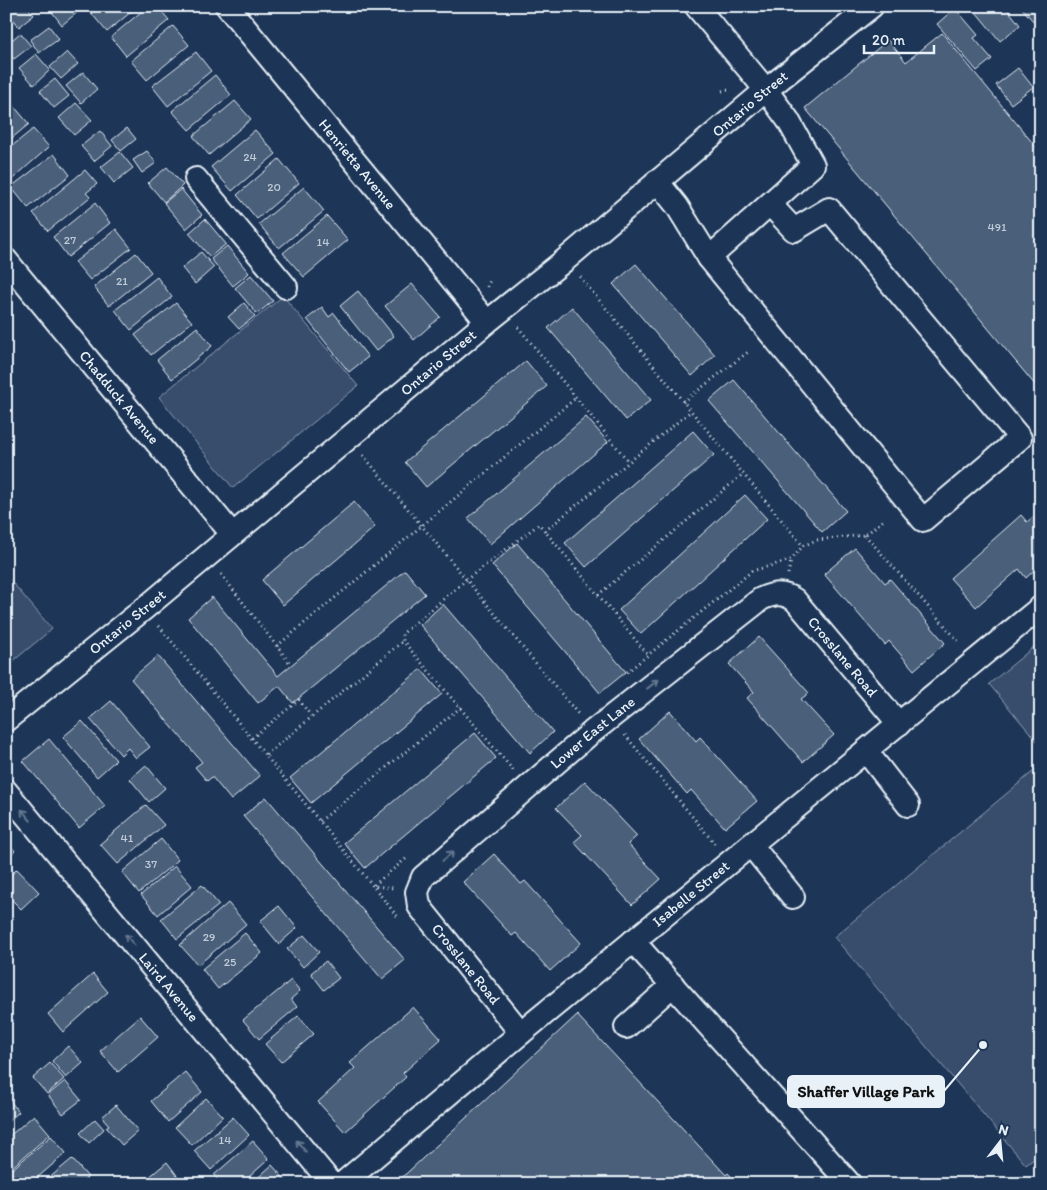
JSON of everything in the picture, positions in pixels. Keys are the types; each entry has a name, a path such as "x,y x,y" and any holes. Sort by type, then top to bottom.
{"street":[{"name":"Henrietta Avenue","path":"227,6 487,322"},
{"path":"696,6 766,90 788,120 813,165 709,258"},
{"name":"Ontario Street","path":"6,720 487,322 565,260 766,90 872,6"},
{"path":"196,179 286,287"},
{"path":"657,181 677,206 709,258 923,520 1020,438 829,209 794,230 770,204"},
{"name":"Chadduck Avenue","path":"6,260 232,534"},
{"name":"Lower East Lane","path":"417,892 423,877 592,732 762,599 772,594 784,594"},
{"name":"Crosslane Road","path":"784,594 795,600 899,724"},
{"name":"Isabelle Street","path":"342,1184 521,1033 1041,607"},
{"path":"866,751 908,805"},
{"name":"Laird Avenue","path":"6,791 332,1184"},
{"path":"750,845 793,897"},
{"name":"Crosslane Road","path":"417,892 419,906 521,1033"},
{"path":"633,941 850,1184"},
{"path":"626,1027 673,985"}],"path":[{"path":"722,91 728,90"},
{"path":"578,276 803,546 816,540 865,535 885,519"},
{"path":"518,327 630,462"},
{"path":"683,402 748,352"},
{"path":"277,646 577,397"},
{"path":"545,531 691,411"},
{"path":"361,453 582,719"},
{"path":"598,595 743,474"},
{"path":"513,770 403,641 402,634 466,580 539,524 648,655"},
{"path":"865,535 960,643"},
{"path":"220,573 289,662"},
{"path":"157,622 373,886 392,887"},
{"path":"266,756 311,716 403,641"},
{"path":"252,738 298,700 311,716"},
{"path":"320,821 460,707"},
{"path":"622,732 721,850"}],"shaded area":[{"path":"283,296 358,386 233,488 159,397"},
{"path":"6,575 52,629 6,667"},
{"path":"1041,641 1041,746 989,684"},
{"path":"1041,765 1041,1153 1026,1165 834,937"}],"building":[{"path":"11,6 27,6 34,15 19,27 6,12"},
{"path":"51,6 85,6 62,25 49,8"},
{"path":"99,6 138,6 107,32 91,13"},
{"path":"148,6 157,6 169,20 126,56 111,37"},
{"path":"971,6 1005,6 1020,25 1000,41"},
{"path":"1020,6 1041,6 1041,30"},
{"path":"955,8 978,35 974,38 992,59 977,71 937,24"},
{"path":"49,26 59,39 39,53 30,40"},
{"path":"173,26 189,45 147,80 131,61"},
{"path":"20,33 31,46 14,59 6,50 6,45"},
{"path":"942,33 1041,153 1041,392 805,108 888,40 906,62"},
{"path":"67,52 78,64 61,79 50,67"},
{"path":"196,52 211,71 168,106 152,86"},
{"path":"36,54 50,70 34,85 19,68"},
{"path":"1018,68 1033,87 1011,104 996,85"},
{"path":"83,72 97,89 81,103 66,86"},
{"path":"215,75 231,95 189,130 172,111"},
{"path":"55,79 69,96 54,108 40,91"},
{"path":"235,101 251,119 209,155 193,136"},
{"path":"76,103 92,120 74,135 59,118"},
{"path":"13,105 29,124 6,143 6,111"},
{"path":"127,128 136,139 121,151 112,140"},
{"path":"33,129 49,147 8,183 6,151"},
{"path":"255,130 276,154 232,191 211,167"},
{"path":"100,131 112,146 94,161 81,146"},
{"path":"147,151 156,163 142,173 133,160"},
{"path":"120,152 133,168 114,183 101,167"},
{"path":"54,154 70,175 28,208 11,187"},
{"path":"279,159 299,183 257,219 237,195"},
{"path":"167,167 183,185 164,202 148,183"},
{"path":"85,170 97,184 86,193 90,197 48,231 33,213"},
{"path":"304,187 324,211 279,248 259,224"},
{"path":"181,189 202,215 186,229 164,203"},
{"path":"95,203 110,223 68,257 53,237"},
{"path":"327,216 348,240 304,277 283,253"},
{"path":"205,219 226,244 210,257 189,233"},
{"path":"116,229 131,248 90,280 75,262"},
{"path":"227,246 249,273 233,286 211,259"},
{"path":"201,252 214,267 195,284 182,268"},
{"path":"136,253 151,272 109,306 94,287"},
{"path":"636,264 715,355 692,376 613,284"},
{"path":"251,275 273,301 257,314 235,288"},
{"path":"157,277 172,297 131,330 115,310"},
{"path":"412,284 440,317 414,340 385,306"},
{"path":"358,291 394,336 376,351 340,306"},
{"path":"176,303 192,322 151,355 135,335"},
{"path":"244,303 255,316 239,329 228,317"},
{"path":"322,307 329,317 334,313 368,357 349,372 307,319"},
{"path":"572,307 651,400 626,420 548,328"},
{"path":"197,327 212,346 172,379 157,360"},
{"path":"526,361 547,386 426,487 405,462"},
{"path":"734,380 846,511 822,532 709,401"},
{"path":"586,417 608,442 490,544 468,518"},
{"path":"693,431 714,455 586,567 565,543"},
{"path":"745,495 767,519 641,634 619,610"},
{"path":"354,502 375,527 283,605 262,580"},
{"path":"1041,510 1041,564 1026,578 1019,569 976,607 950,578 1021,515 1027,522"},
{"path":"517,543 626,672 600,693 492,565"},
{"path":"855,548 885,583 890,579 945,643 914,670 889,641 885,645 824,574"},
{"path":"405,570 425,594 293,703 279,686 258,703 188,618 212,597 278,676"},
{"path":"443,604 553,732 530,753 420,625"},
{"path":"759,637 809,693 801,699 834,735 803,762 747,698 754,692 729,664"},
{"path":"158,656 260,776 231,800 212,777 207,781 195,767 202,762 131,679"},
{"path":"421,669 442,694 311,803 290,778"},
{"path":"111,701 150,747 136,758 128,748 121,755 90,719"},
{"path":"670,711 696,741 700,737 757,801 725,828 691,790 687,794 639,739"},
{"path":"82,721 116,760 97,777 63,737"},
{"path":"475,733 496,758 365,868 344,843"},
{"path":"49,739 105,806 79,828 23,761"},
{"path":"146,765 165,788 149,802 130,779"},
{"path":"585,781 637,836 628,844 661,879 632,905 574,842 582,835 556,808"},
{"path":"266,797 405,960 382,979 243,816"},
{"path":"146,805 164,825 118,864 100,844"},
{"path":"161,839 178,860 139,893 122,872"},
{"path":"6,840 15,851 6,858"},
{"path":"494,854 521,884 525,881 581,943 550,971 516,933 512,936 463,882"},
{"path":"175,866 192,886 158,915 141,895"},
{"path":"17,869 39,892 21,909 6,894 6,880"},
{"path":"202,885 219,905 177,939 161,919"},
{"path":"228,903 246,924 198,965 180,945"},
{"path":"279,906 297,928 279,944 260,921"},
{"path":"245,933 262,953 218,989 202,969"},
{"path":"304,935 319,952 303,967 287,949"},
{"path":"326,961 339,978 324,990 311,973"},
{"path":"93,974 108,992 63,1032 48,1014"},
{"path":"291,980 300,991 291,999 297,1007 259,1039 243,1020"},
{"path":"413,1007 441,1039 403,1073 406,1077 345,1132 318,1102 355,1068 350,1063"},
{"path":"577,1015 726,1175 728,1173 738,1184 395,1184"},
{"path":"140,1016 158,1037 118,1072 100,1051"},
{"path":"298,1016 314,1034 281,1062 265,1044"},
{"path":"68,1046 83,1063 66,1078 52,1061"},
{"path":"50,1063 64,1079 47,1094 33,1078"},
{"path":"185,1072 202,1092 168,1122 151,1101"},
{"path":"65,1081 81,1100 63,1114 48,1095"},
{"path":"6,1096 19,1112 6,1123"},
{"path":"206,1098 223,1116 192,1145 175,1127"},
{"path":"116,1105 138,1131 122,1145 106,1127 109,1125 102,1117"},
{"path":"34,1115 50,1134 10,1169 6,1165 6,1139"},
{"path":"233,1117 249,1135 211,1170 194,1151"},
{"path":"95,1119 104,1129 89,1143 80,1133"},
{"path":"51,1136 66,1153 30,1184 21,1184 10,1171"},
{"path":"253,1141 269,1159 241,1184 221,1184 214,1175"},
{"path":"72,1159 88,1177 80,1184 42,1184"},
{"path":"167,1162 179,1178 172,1184 153,1184 148,1178"},
{"path":"272,1165 289,1184 251,1184"}],"place":[{"name":"Shaffer Village Park","path":"983,1045"}]}
